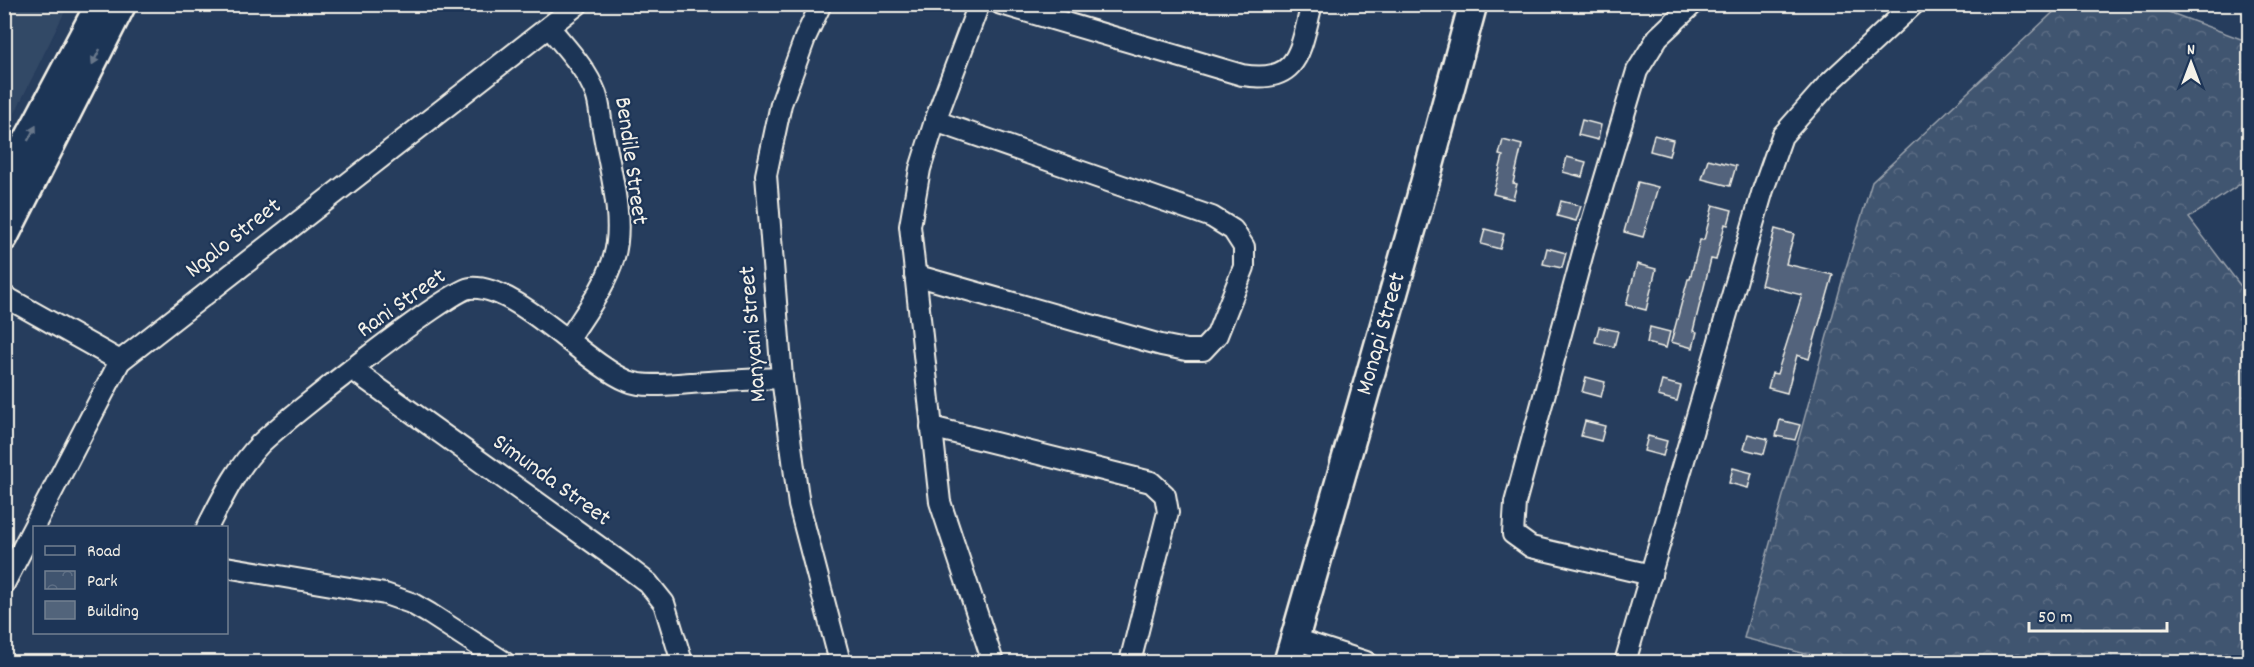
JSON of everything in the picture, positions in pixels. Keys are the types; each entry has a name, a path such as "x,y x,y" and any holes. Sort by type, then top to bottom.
{"street":[{"path":"4,185 100,4"},
{"path":"4,237 122,4"},
{"name":"Ngalo Street","path":"36,526 120,361 578,4"},
{"name":"Manyani Street","path":"821,4 805,39 781,104 766,175 782,378 799,505 840,663"},
{"path":"979,4 934,121 920,169 910,226 940,502 993,663"},
{"path":"1001,4 1261,79 1288,68 1299,54 1312,4"},
{"name":"Monapi Street","path":"1292,651 1419,204 1473,4"},
{"path":"1651,575 1531,547 1513,534 1515,503 1588,234 1638,71 1658,37 1693,4"},
{"path":"1625,663 1763,190 1782,136 1828,84 1914,4"},
{"name":"Bendile Street","path":"549,27 586,73 597,96 616,207 615,253 609,274 567,340"},
{"path":"915,275 1161,345 1186,350 1203,350 1218,335 1244,267 1244,247 1233,230 1212,217 934,121"},
{"name":"Rani Street","path":"208,526 234,475 260,444 289,418 429,312 457,292 470,288 506,297 630,382 662,384 782,378"},
{"path":"4,296 120,361"},
{"name":"Simunda Street","path":"353,370 648,583 664,603 682,663"},
{"path":"931,427 1151,482 1165,495 1167,512 1130,663"},
{"name":"Ngalo Street","path":"4,584 33,531"},
{"path":"228,567 394,597 411,603 430,614 504,663"},
{"path":"1292,651 1366,663"}],"shaded area":[{"path":"4,5 68,5 5,133"}],"green space":[{"path":"2062,4 2150,5 2249,42 2249,178 2189,218 2249,297 2249,662 1837,662 1744,638 1844,274 1872,182"}],"building":[{"path":"1582,120 1601,125 1598,140 1578,135"},
{"path":"1654,135 1673,140 1669,156 1650,151"},
{"path":"1503,140 1522,145 1513,183 1517,184 1513,199 1493,194 1503,156 1499,155"},
{"path":"1567,157 1586,162 1582,177 1563,172"},
{"path":"1708,159 1736,166 1730,186 1702,179"},
{"path":"1638,182 1658,187 1643,237 1624,232"},
{"path":"1561,201 1581,206 1576,221 1557,216"},
{"path":"1713,205 1732,210 1728,225 1725,224 1716,260 1711,259 1693,331 1697,332 1693,348 1671,342 1688,279 1690,279 1700,240 1704,240"},
{"path":"1485,229 1504,234 1500,249 1481,244"},
{"path":"1775,229 1794,234 1786,264 1833,275 1809,359 1797,355 1787,393 1768,388 1772,373 1777,374 1802,295 1761,285"},
{"path":"1547,248 1566,253 1562,268 1543,264"},
{"path":"1637,264 1656,269 1646,310 1626,305"},
{"path":"1599,327 1618,331 1614,347 1595,342"},
{"path":"1650,327 1670,332 1666,348 1647,343"},
{"path":"1586,377 1605,382 1601,397 1582,392"},
{"path":"1662,381 1681,386 1677,401 1658,396"},
{"path":"1780,420 1800,425 1795,440 1776,436"},
{"path":"1585,421 1605,426 1601,441 1581,436"},
{"path":"1748,434 1768,439 1764,454 1744,449"},
{"path":"1648,436 1667,441 1663,456 1644,451"},
{"path":"1733,468 1752,473 1748,488 1729,483"}]}
